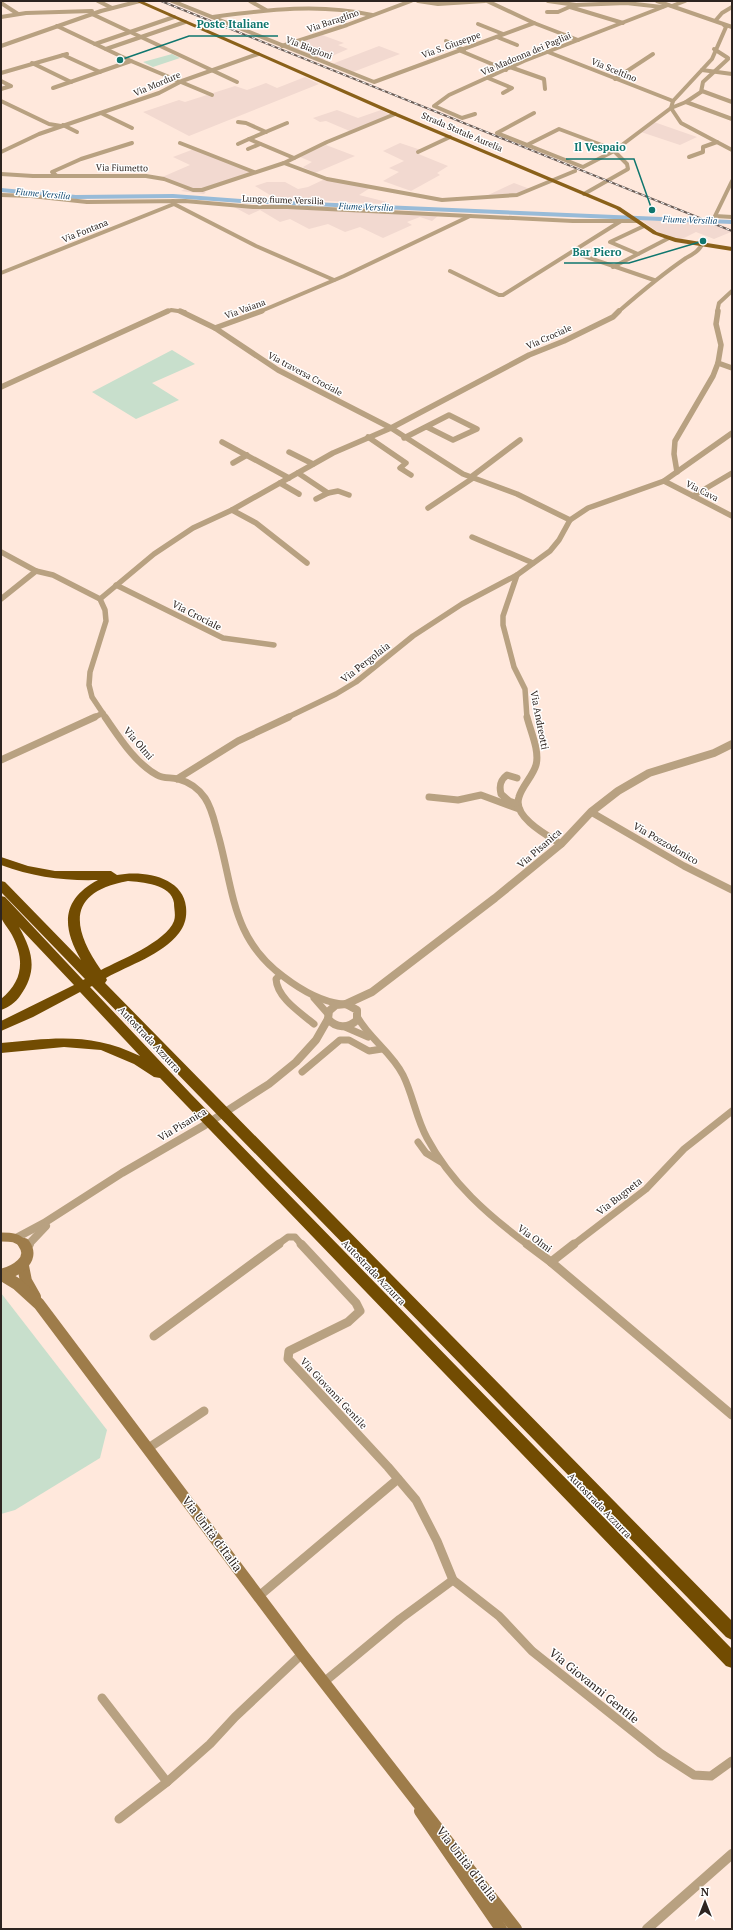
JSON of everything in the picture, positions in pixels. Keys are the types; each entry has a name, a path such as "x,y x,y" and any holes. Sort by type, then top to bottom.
{"highway":[{"path":"1,861 44,874 73,877 141,874 160,878 173,886 179,892 185,904 186,912 181,926 165,942 24,1020 1,1028"},
{"path":"116,1004 77,940 73,922 75,908 84,895 96,885 110,879 120,877 144,877 164,884 177,895 181,902 181,916 176,928 163,940 117,968"},
{"name":"Autostrada Azzurra","path":"1,885 732,1632"},
{"name":"Autostrada Azzurra","path":"1,900 185,1096 732,1660"},
{"path":"1,908 24,945 26,963 26,973 21,988 1,1006"},
{"path":"1,1048 69,1041 104,1046 117,1050 144,1065 185,1096"}],"main road":[{"name":"Strada Statale Aurelia","path":"139,1 395,114 554,180 627,213 644,226 668,238 732,249"},
{"path":"1,1237 16,1238 26,1247 27,1257 23,1266 16,1271 1,1275"},
{"path":"23,1266 26,1281 39,1304"},
{"name":"Via Unità d'Italia","path":"1,1275 17,1284 39,1304 147,1450 260,1596 302,1654 415,1801 431,1817 516,1929"},
{"name":"Via Unità d'Italia","path":"415,1801 425,1820 501,1929"}],"street":[{"path":"98,1 112,8"},
{"path":"1,46 101,11 139,1"},
{"name":"Via Biagioni","path":"172,1 211,18 374,82"},
{"path":"250,1 266,10"},
{"name":"Via Baraglino","path":"282,46 411,1"},
{"path":"418,1 438,4 486,1 534,23 578,40"},
{"path":"548,1 576,5 626,3 662,7"},
{"path":"657,1 716,20 724,25 732,27"},
{"name":"Via Madonna dei Pagliai","path":"475,114 462,118 434,106 449,95 510,67 662,7 685,1"},
{"path":"1,3 18,14"},
{"path":"547,12 558,12 576,5"},
{"path":"570,7 623,23"},
{"path":"716,20 722,13 732,7"},
{"path":"211,18 266,10 315,9 346,11 372,15"},
{"path":"1,17 18,14 101,11"},
{"path":"92,14 237,82"},
{"path":"95,44 174,17"},
{"path":"106,49 185,22"},
{"name":"Via S. Giuseppe","path":"374,82 534,23"},
{"path":"478,24 503,34"},
{"path":"724,25 726,27 726,31 714,50 712,59 673,101 671,108 681,123 732,150"},
{"path":"57,26 131,61 182,81 212,96"},
{"path":"497,37 517,45"},
{"path":"446,42 506,70"},
{"path":"534,113 497,133 583,167 614,150 671,108 686,102 702,91 703,82 728,59 714,50"},
{"name":"Via Sceltino","path":"548,52 673,101"},
{"path":"1,73 65,54 100,72"},
{"name":"Via Mordure","path":"1,152 26,139 159,93 182,81 258,54"},
{"path":"614,79 653,54"},
{"path":"53,88 131,61"},
{"path":"32,63 71,82"},
{"path":"510,67 544,79 545,89"},
{"path":"702,70 732,74"},
{"path":"488,78 512,88 503,93"},
{"path":"1,81 11,86 1,89"},
{"path":"702,91 732,102"},
{"path":"1,101 49,124 62,126 77,132"},
{"path":"686,102 732,119"},
{"path":"101,113 132,128"},
{"name":"Via Fiumetto","path":"1,174 57,176 146,176 164,179 197,191 284,163 327,142 395,114"},
{"path":"238,122 243,122 266,132"},
{"path":"238,144 287,123"},
{"path":"527,145 559,128 614,150 627,164 627,170 584,194"},
{"path":"418,152 450,137"},
{"path":"249,139 294,158"},
{"path":"689,157 703,152 703,148 717,142"},
{"name":"Via Fiumetto","path":"57,176 52,172 90,155 112,150 132,143"},
{"path":"180,144 254,172"},
{"path":"248,149 260,144"},
{"path":"284,163 328,179 442,200 512,196 575,171"},
{"path":"732,181 715,216 732,217"},
{"name":"Lungo fiume Versilia","path":"1,194 87,202 288,207 573,221 637,220"},
{"path":"173,203 256,246 334,280"},
{"name":"Via Fontana","path":"1,273 173,203"},
{"name":"Via Vaiana","path":"1,386 171,310 184,312 216,328 266,310 334,280 471,215"},
{"path":"450,271 499,295 503,295 622,221"},
{"path":"638,254 610,242 644,226"},
{"path":"613,267 668,238"},
{"name":"Via Crociale","path":"100,599 172,542 193,528 232,510 333,453 391,428 529,355 564,341 613,317 654,280 690,256 701,247 702,244"},
{"path":"572,252 654,280"},
{"path":"677,472 674,454 675,441 713,376 718,363 721,344 716,324 718,308 719,303 732,291"},
{"name":"Via traversa Crociale","path":"216,328 223,335 278,370 316,388 391,428"},
{"path":"718,363 732,368"},
{"path":"404,438 428,426 452,415 477,428 452,440 428,426"},
{"path":"391,428 404,438 472,478 517,494 570,520"},
{"path":"517,574 550,551 559,540 570,520 588,508 664,481 732,433"},
{"path":"368,437 406,463 400,468 411,475"},
{"path":"428,508 472,478 520,440"},
{"path":"222,442 289,478"},
{"path":"289,452 312,464"},
{"path":"232,463 247,455"},
{"path":"298,473 328,493"},
{"path":"693,496 732,473"},
{"name":"Via Cava","path":"664,481 732,516"},
{"path":"280,483 299,494"},
{"path":"316,499 328,493 338,491 348,495"},
{"path":"232,510 256,524 307,563"},
{"path":"472,537 533,563"},
{"path":"1,552 36,571 53,575 100,599"},
{"path":"1,599 36,571"},
{"name":"Via Pergolaia","path":"177,779 182,774 238,741 336,694 356,682 413,636 485,590 517,574"},
{"name":"Via Andreotti","path":"517,574 503,616 503,625 505,638 514,668 524,689 526,713 537,756 536,765 518,798 518,806"},
{"name":"Via Crociale","path":"116,585 223,638 274,645"},
{"name":"Via Olmi","path":"100,599 106,612 106,624 92,664 90,692 103,713 137,758 152,772 167,779 177,779 194,787 208,802 227,863 237,915 242,930 253,950 270,969 312,995 324,1000 344,1004"},
{"path":"1,760 103,713"},
{"name":"Via Pisanica","path":"318,1040 332,1008 372,992 495,898 561,844 591,812 640,777 714,753 732,744"},
{"path":"517,778 507,774 503,776 499,788 501,794 518,806 522,814 538,829 561,844"},
{"path":"429,797 458,800 481,795 518,806"},
{"name":"Via Pozzodonico","path":"591,812 684,866 732,890"},
{"path":"280,975 276,979 276,984 290,1004 314,1024"},
{"name":"Via Pisanica","path":"16,1238 52,1220 117,1176 256,1093 292,1066 318,1040 343,1027 352,1025 358,1016 360,1008 372,992"},
{"name":"Via Olmi","path":"312,995 328,1016"},
{"path":"344,1004 354,1007 358,1016"},
{"path":"328,1016 333,1024 343,1027"},
{"name":"Via Olmi","path":"358,1016 364,1028 396,1064 403,1076 426,1137 455,1181 493,1218 551,1262 732,1415"},
{"name":"Via Olmi","path":"343,1027 358,1031 374,1040"},
{"path":"302,1072 340,1040 349,1040 369,1052 382,1049"},
{"name":"Via Bugneta","path":"551,1262 646,1189 684,1149 732,1111"},
{"path":"418,1142 426,1153 443,1163"},
{"name":"Via Pisanica","path":"26,1247 52,1220"},
{"name":"Via Giovanni Gentile","path":"154,1336 288,1237 295,1237 356,1303 360,1311 352,1320 298,1344 289,1351 288,1360 416,1500 425,1514 453,1580 499,1616 532,1651 660,1753 694,1775 711,1776 732,1761"},
{"path":"147,1450 204,1412"},
{"path":"260,1596 398,1479"},
{"path":"324,1682 400,1619 453,1580"},
{"path":"119,1819 167,1782 210,1744 235,1717 302,1654"},
{"path":"102,1698 167,1782"},
{"path":"647,1929 732,1854"}],"shaded area":[{"path":"322,35 344,43 338,45 348,49 323,60 287,46"},
{"path":"379,46 400,54 353,72 332,64"},
{"path":"305,77 319,84 189,136 143,112 179,100 185,102 235,86 247,90 266,83 277,88"},
{"path":"337,110 358,118 381,110 390,115 352,132 326,121 320,122 313,118"},
{"path":"654,122 697,137 680,145 641,132"},
{"path":"400,143 421,150 416,153 448,166 437,173 440,175 411,191 383,181 399,172 389,168 404,161 383,151"},
{"path":"326,145 355,156 315,173 303,167 312,162 300,157"},
{"path":"194,149 252,172 202,190 206,192 204,194 181,191 185,189 160,178 190,165 173,157"},
{"path":"325,179 370,188 359,195 387,202 384,204 275,198 255,186 267,182 285,182 298,189 308,187"},
{"path":"514,183 530,189 516,194 484,197"},
{"path":"234,207 439,215 432,221 420,217 407,222 412,225 383,238 360,227 345,232 328,224 309,229 290,219 280,222 260,210 249,215"},
{"path":"641,220 711,223 731,232 714,239 696,232 680,240 658,232"}],"green space":[{"path":"172,54 180,58 153,67 143,62"},
{"path":"172,350 195,364 152,383 179,400 136,419 92,392"},
{"path":"1,1293 107,1430 100,1458 15,1510 1,1514"}],"waterway":[{"name":"Fiume Versilia","path":"1,190 76,197 173,196 241,201 732,222"}],"railway":[{"path":"161,1 732,231"}],"place":[{"name":"Poste Italiane","path":"120,60"},
{"name":"Il Vespaio","path":"652,210"},
{"name":"Bar Piero","path":"703,241"}]}
